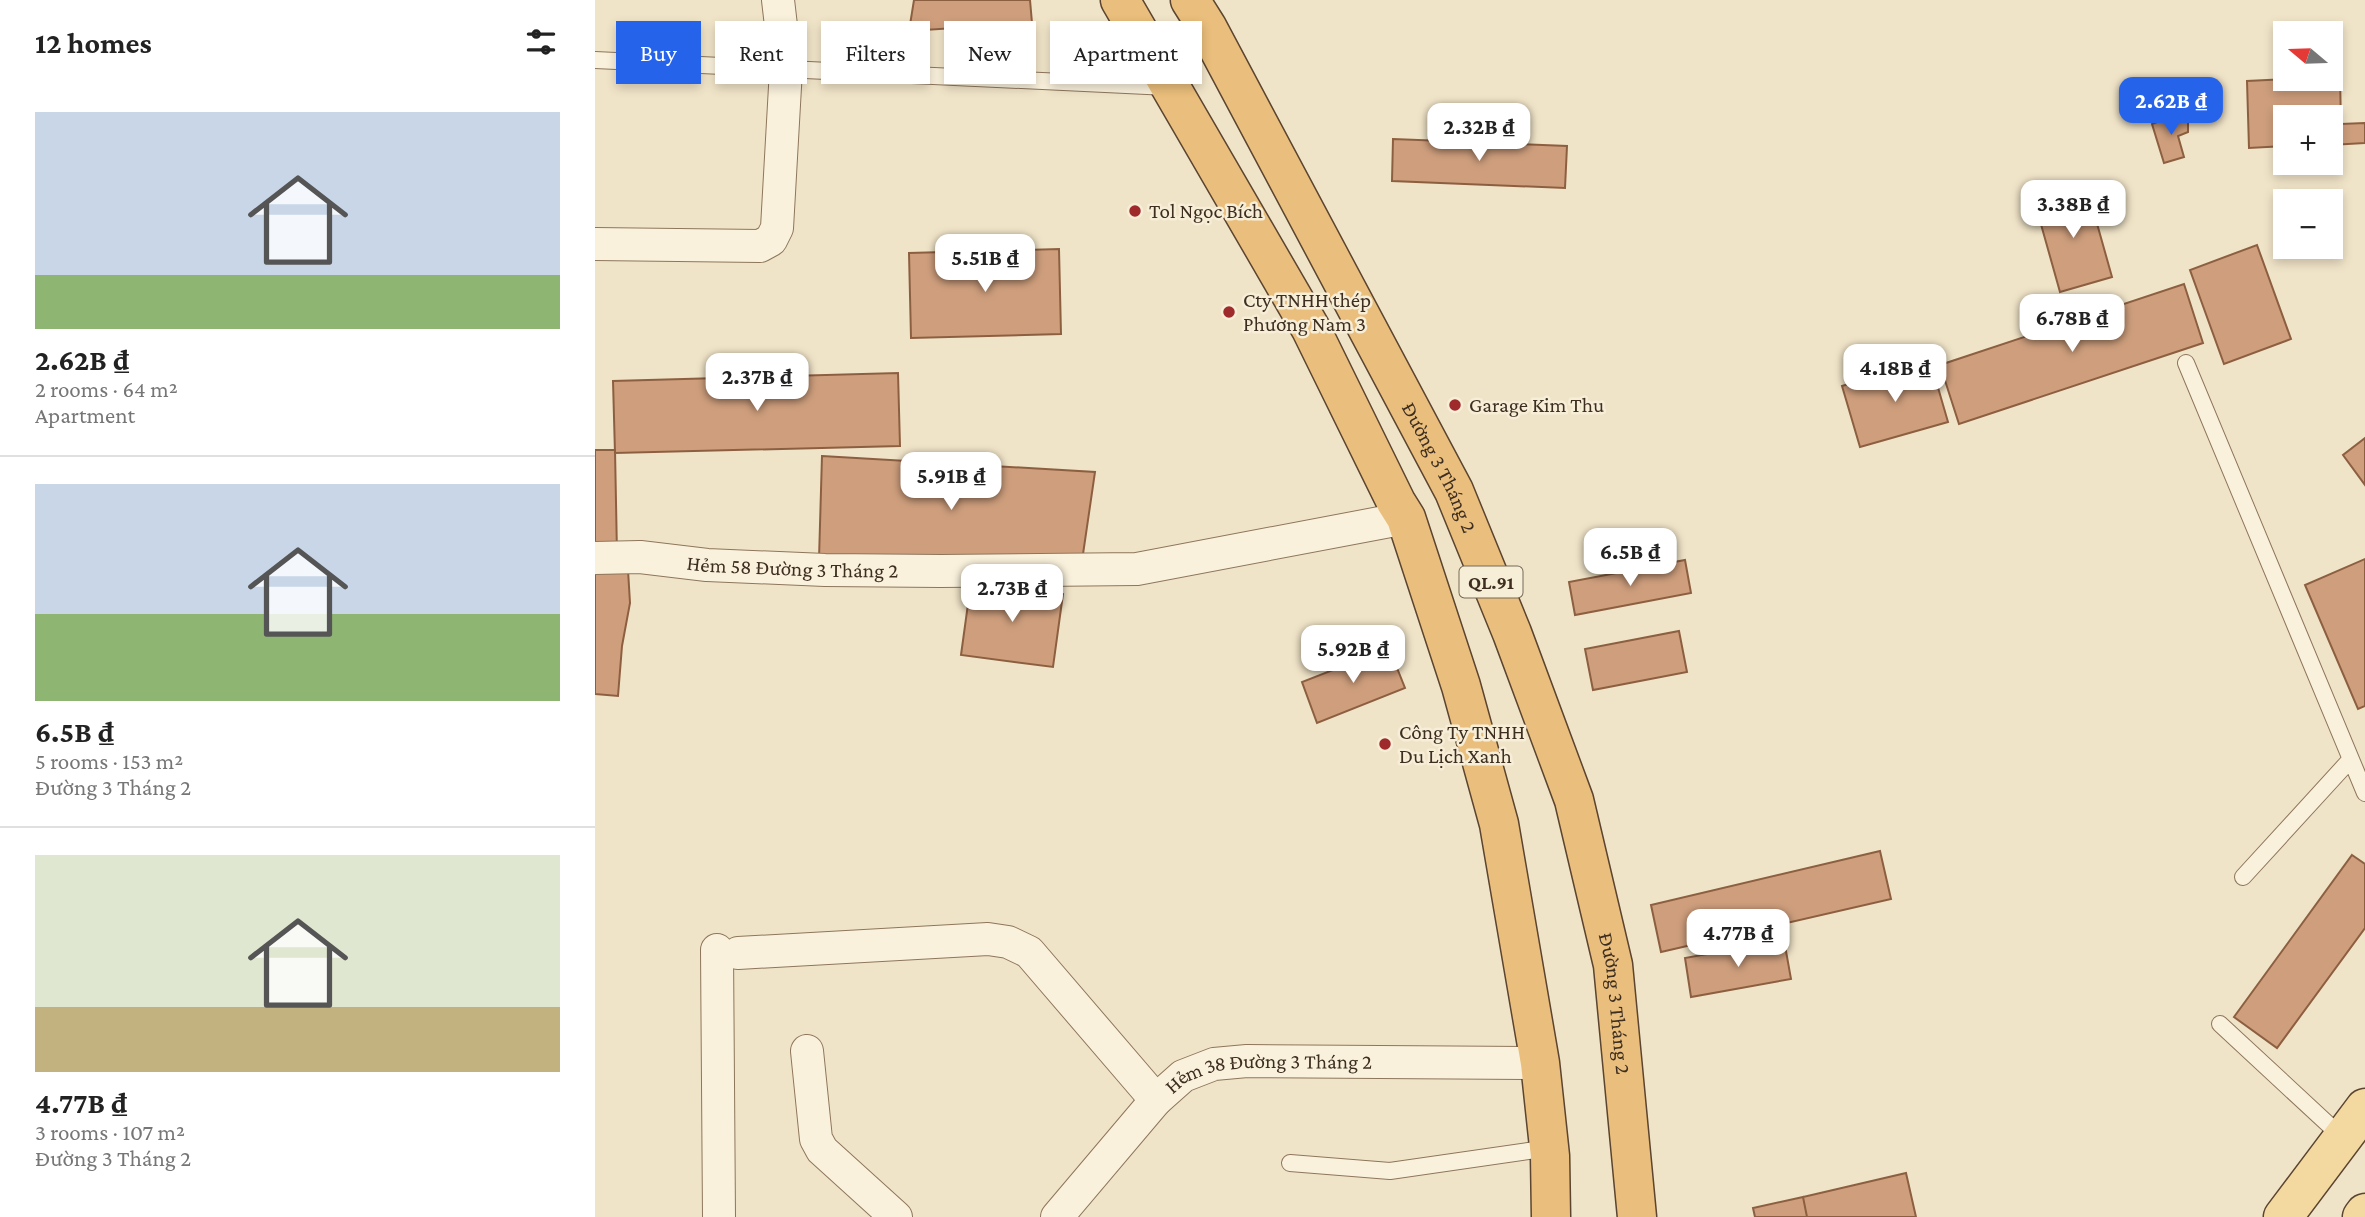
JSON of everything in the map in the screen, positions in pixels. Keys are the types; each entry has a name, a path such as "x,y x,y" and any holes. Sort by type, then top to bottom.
{"highway":[{"name":"QL.91","path":"1120,0 1311,328 1395,502 1406,518 1461,686 1499,824 1540,1063 1549,1148 1551,1217"},
{"name":"Đường 3 Tháng 2","path":"1190,0 1207,27 1454,491 1574,800 1613,965 1637,1217"}],"main road":[{"path":"2283,1217 2358,1121"}],"street":[{"path":"778,0 780,21"},
{"path":"595,244 760,246 771,240 777,228 785,84"},
{"name":"Hẻm 58 Đường 3 Tháng 2","path":"595,558 640,557 708,565 838,570 1137,569 1406,518"},
{"path":"719,1217 727,952 988,939 1018,946 1029,952 1156,1100"},
{"path":"807,1051 816,1139 822,1150 896,1217"},
{"name":"Hẻm 38 Đường 3 Tháng 2","path":"1057,1217 1156,1100 1183,1076 1214,1064 1247,1061 1540,1063"}],"lane":[{"path":"595,61 715,66"},
{"path":"807,70 1170,87"},
{"path":"2186,363 2365,793"},
{"path":"2243,877 2350,760"},
{"path":"2220,1024 2358,1121"},
{"path":"1290,1163 1390,1171 1549,1148"}],"building":[{"path":"914,0 1030,0 1032,21 944,21 944,29 930,30 930,21 911,21"},
{"path":"2273,80 2273,91 2340,91 2341,105 2273,105 2273,147 2249,148 2247,81"},
{"path":"2172,116 2188,119 2188,132 2178,136 2184,157 2164,163 2152,124"},
{"path":"2365,123 2365,143 2343,144 2343,124"},
{"path":"1393,139 1567,146 1565,188 1392,181"},
{"path":"2087,188 2112,277 2060,292 2035,203"},
{"path":"2257,245 2291,339 2224,364 2190,270"},
{"path":"1059,249 1061,334 911,338 909,253"},
{"path":"2184,284 2203,343 1959,424 1940,365"},
{"path":"1930,360 1948,422 1860,447 1842,386"},
{"path":"898,373 900,446 615,453 613,381"},
{"path":"2365,438 2365,485 2343,455"},
{"path":"595,450 615,450 617,554 595,554"},
{"path":"822,456 1095,472 1082,561 819,559"},
{"path":"2365,559 2365,706 2358,709 2305,585"},
{"path":"1685,560 1691,593 1575,615 1569,582"},
{"path":"595,567 628,570 630,603 622,646 618,696 595,694"},
{"path":"971,582 1063,594 1053,667 961,655"},
{"path":"1679,631 1687,672 1593,690 1585,649"},
{"path":"1389,648 1405,688 1317,723 1302,682"},
{"path":"1880,851 1891,899 1661,952 1651,905"},
{"path":"2352,855 2365,864 2365,928 2277,1048 2234,1017"},
{"path":"1784,940 1791,979 1691,997 1685,958"},
{"path":"1906,1173 1916,1217 1807,1217 1803,1197"},
{"path":"1803,1197 1807,1217 1755,1217 1753,1208"}],"place":[{"name":"Tol Ngọc Bích","path":"1135,211"},
{"name":"Cty TNHH thép Phương Nam 3","path":"1229,312"},
{"name":"Garage Kim Thu","path":"1455,405"},
{"name":"Công Ty TNHH Du Lịch Xanh","path":"1385,744"}]}
